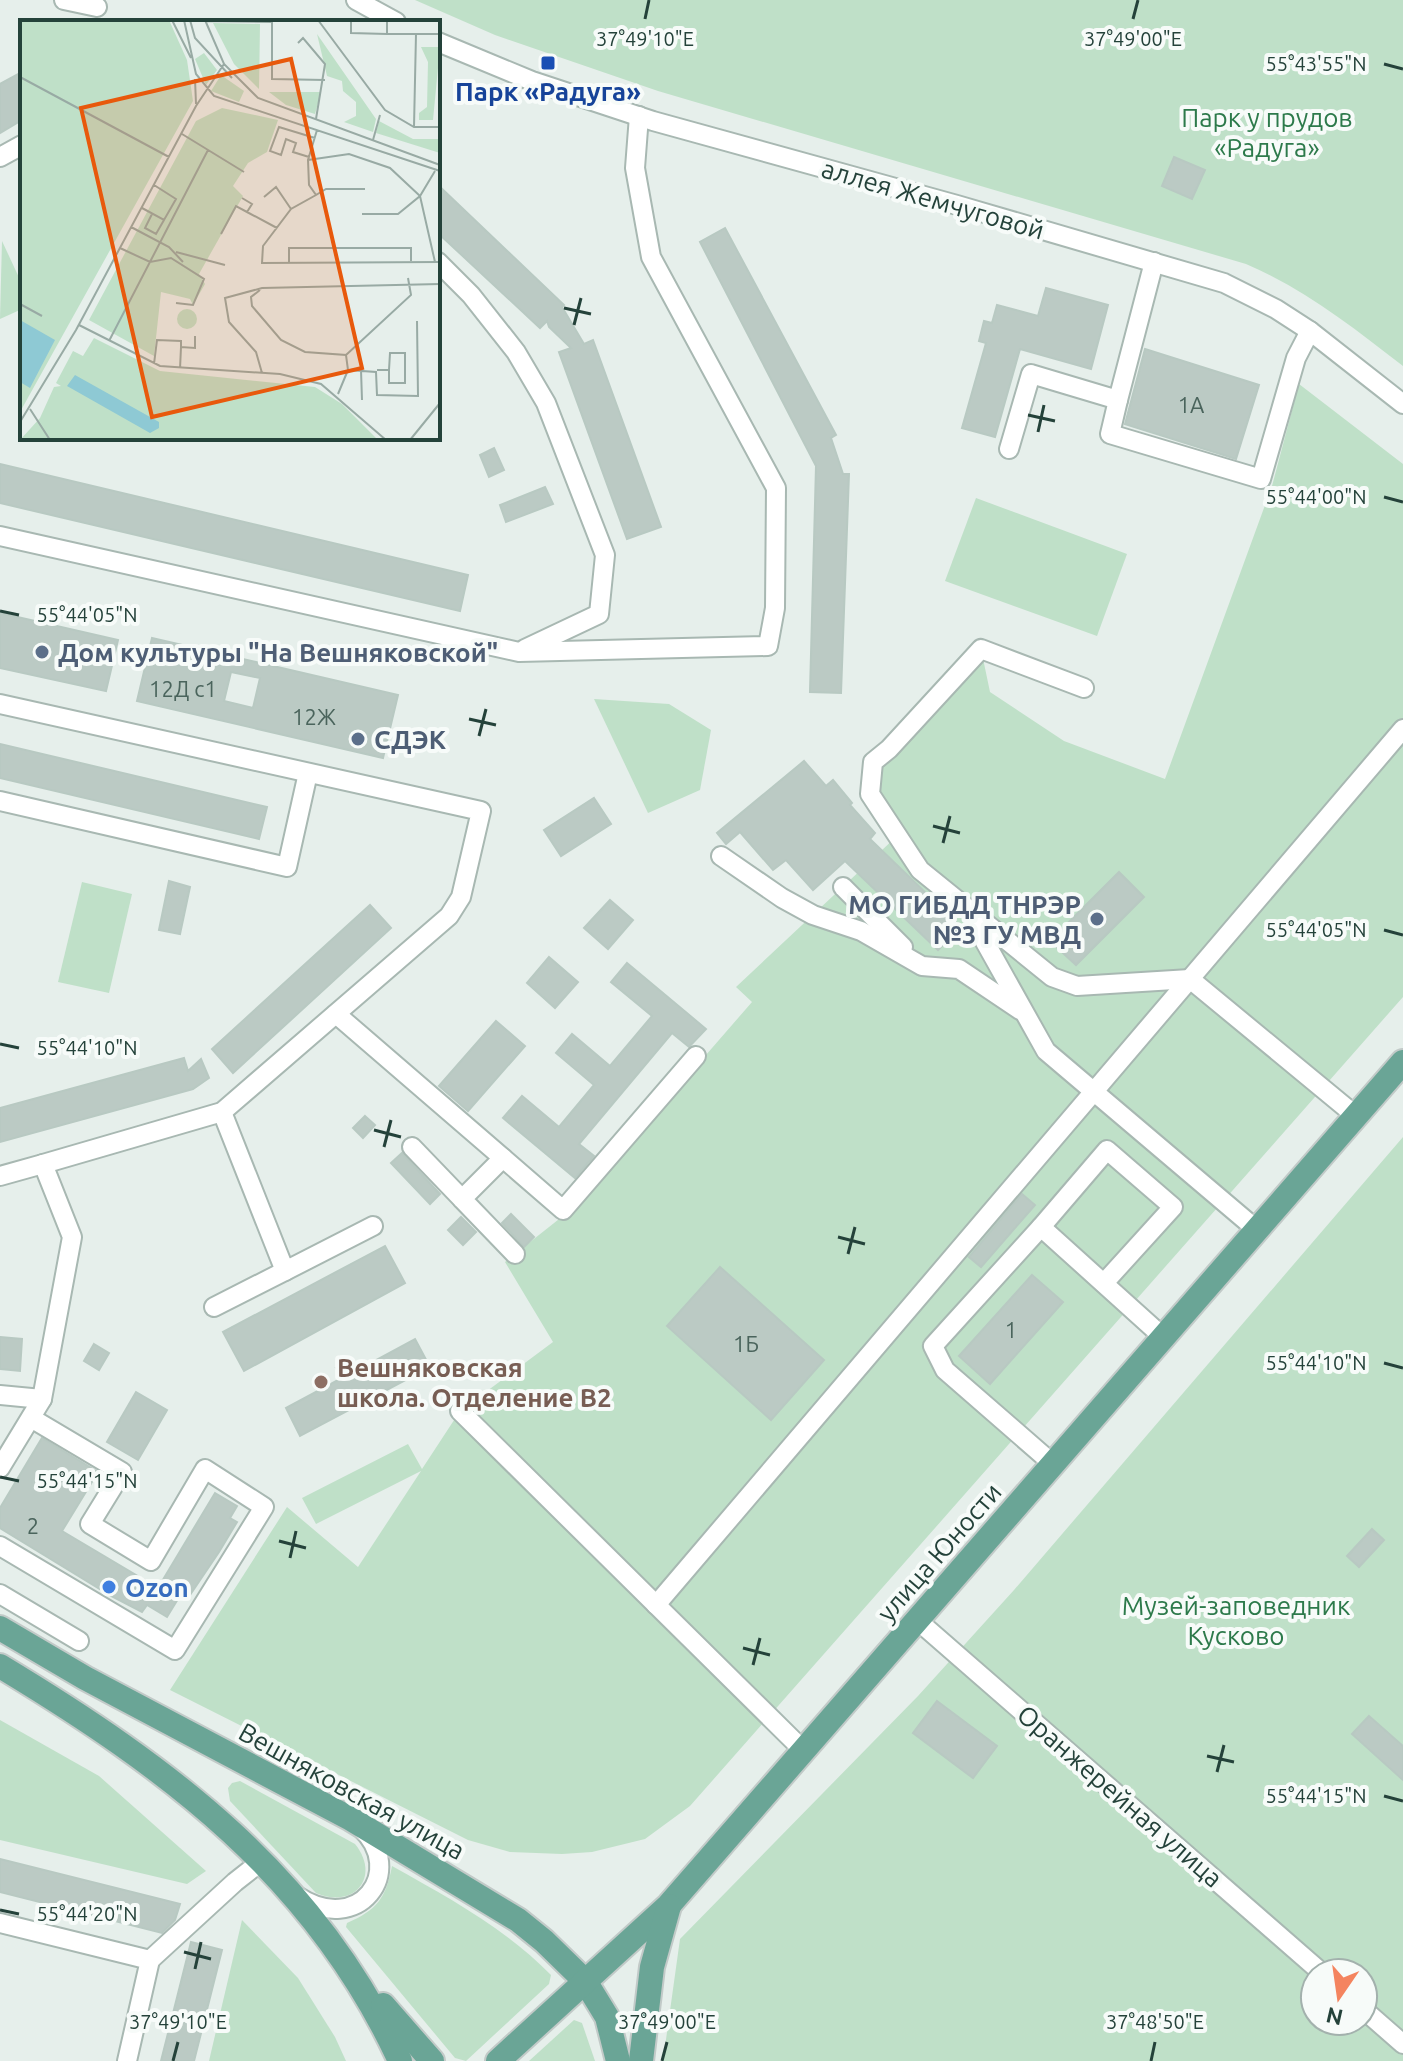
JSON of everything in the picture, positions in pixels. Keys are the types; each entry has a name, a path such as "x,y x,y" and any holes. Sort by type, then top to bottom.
{"main road":[{"name":"улица Юности","path":"498,2061 669,1905 1403,1062"},
{"name":"Вешняковская улица","path":"0,1628 85,1678 351,1819 518,1920 585,1981 607,2017 618,2061"},
{"path":"0,1666 123,1743 208,1809 263,1860 351,1971 432,2061"},
{"path":"641,2061 652,1967 669,1905"},
{"path":"351,1971 384,2025 400,2061"}],"street":[{"path":"64,0 98,10"},
{"path":"356,0 392,20"},
{"name":"аллея Жемчуговой","path":"440,43 532,81 639,116 1224,283 1276,309 1310,331 1403,404"},
{"path":"0,536 519,652 768,646 775,608 776,488 651,257 635,168 639,116"},
{"path":"0,157 20,146"},
{"path":"1154,262 1110,434 1261,479 1296,358 1310,331"},
{"path":"440,264 471,295 516,352 546,403 605,555 599,614 519,652"},
{"path":"1009,449 1031,374 1118,400"},
{"path":"1084,688 981,649 889,749 873,762 870,794 920,870 1052,977 1077,986 1190,979 1356,1116"},
{"path":"0,704 481,811 461,897 449,916 222,1112 0,1176"},
{"path":"656,1605 1403,729"},
{"path":"0,801 287,867 308,773"},
{"path":"721,856 782,898 813,915 861,931 922,966 959,969 1026,1014"},
{"path":"843,887 922,966"},
{"path":"975,917 985,942 1046,1051 1257,1230"},
{"path":"336,1014 563,1210 696,1056"},
{"path":"222,1112 285,1271"},
{"path":"412,1147 515,1254"},
{"path":"1053,1464 945,1370 933,1346 1107,1150 1173,1207 1104,1283"},
{"path":"462,1199 503,1158"},
{"path":"0,1468 42,1399 72,1237 43,1164"},
{"path":"214,1307 373,1226"},
{"path":"1041,1227 1163,1337"},
{"path":"0,1395 42,1399"},
{"path":"460,1411 803,1750"},
{"path":"0,1546 175,1650 264,1507 205,1469 151,1561 90,1524 122,1472 31,1418"},
{"path":"0,1594 79,1641"},
{"name":"Оранжерейная улица","path":"917,1620 1304,1957"},
{"path":"291,1892 309,1904 328,1910 344,1910 358,1905 368,1896 379,1871 378,1855 370,1837 351,1819"},
{"path":"127,2061 150,1960 263,1860"},
{"path":"0,1923 150,1960"},
{"path":"1379,2023 1403,2044"}],"green space":[{"name":"Парк у прудов «Радуга»","path":"415,0 1403,0 1403,366 1308,297 1246,264 658,91 495,35"},
{"path":"2,241 20,280 20,310 0,319"},
{"path":"1299,384 1403,464 1403,997 690,1806 645,1839 592,1852 562,1854 510,1852 468,1840 170,1690 287,1507 358,1567 421,1471 316,1524 302,1498 408,1444 422,1469 460,1411 553,1342 505,1262 573,1208 752,1002 736,987 897,836 870,794 873,762 981,649 990,692 1064,741 1165,779 1272,486"},
{"path":"976,498 1127,554 1097,636 945,581"},
{"path":"594,699 669,704 711,730 700,790 648,813"},
{"path":"82,882 132,894 109,993 58,982"},
{"name":"Музей-заповедник Кусково","path":"1403,1137 1403,2061 663,2061 680,1939 918,1696 1014,1590"},
{"path":"0,1720 99,1776 206,1871 187,1884 0,1840"},
{"path":"240,1781 355,1844 365,1868 360,1887 342,1897 316,1893 230,1801 228,1788"},
{"path":"392,1866 496,1928 551,1975 549,1984 466,2061 455,2058 346,1927 347,1923 378,1902 387,1887"},
{"path":"242,1920 298,1978 335,2037 346,2061 209,2061"},
{"path":"574,2020 582,2023 595,2061 529,2061"}],"building":[{"path":"20,73 20,121 0,133 0,84"},
{"path":"1174,157 1205,170 1192,199 1162,186"},
{"path":"440,187 564,305 562,307 584,344 593,340 661,527 627,539 559,352 571,348 549,327 547,321 540,328 440,235"},
{"path":"725,228 836,435 831,438 843,474 849,474 841,693 810,692 816,466 700,242"},
{"path":"1046,288 1108,305 1091,369 1020,349 995,437 962,428 986,343 979,341 984,321 992,323 997,305 1038,316"},
{"path":"1145,349 1259,385 1236,459 1125,424"},
{"path":"494,448 504,470 489,477 480,455"},
{"path":"0,464 468,575 460,611 0,503"},
{"path":"545,487 553,504 506,522 500,505"},
{"path":"0,613 118,640 106,691 0,668"},
{"path":"152,638 398,695 383,758 137,701","holes":["231,672 260,678 253,708 224,701"]},
{"path":"0,744 267,807 259,839 0,778"},
{"path":"804,761 826,786 833,780 875,833 870,839 961,927 938,950 845,861 813,890 786,860 773,870 740,832 726,844 717,833"},
{"path":"594,798 611,824 561,856 544,830"},
{"name":"МО ГИБДД ТНРЭР №3 ГУ МВД","path":"1119,872 1144,897 1076,965 1050,941"},
{"path":"169,881 190,887 180,934 159,930"},
{"path":"610,900 633,920 608,949 584,928"},
{"path":"370,905 391,928 233,1073 212,1049"},
{"path":"549,957 578,982 555,1008 527,983"},
{"path":"627,963 706,1029 689,1047 672,1033 579,1144 594,1156 575,1178 503,1118 522,1096 559,1127 594,1085 556,1053 572,1034 610,1066 652,1016 611,982"},
{"path":"496,1021 525,1046 468,1111 439,1086"},
{"path":"184,1058 188,1071 201,1059 209,1078 193,1089 0,1142 0,1108"},
{"path":"365,1116 375,1125 363,1138 353,1128"},
{"path":"402,1153 440,1194 430,1204 391,1163"},
{"path":"1022,1194 1035,1205 981,1267 969,1257"},
{"path":"511,1214 534,1237 524,1247 502,1223"},
{"path":"461,1217 476,1232 463,1245 448,1230"},
{"path":"385,1246 405,1283 244,1371 223,1332"},
{"path":"720,1267 824,1360 771,1420 667,1326"},
{"path":"1032,1275 1063,1302 990,1384 959,1356"},
{"path":"0,1337 22,1339 20,1371 0,1369"},
{"path":"415,1339 430,1367 300,1436 286,1408 342,1378 336,1368 353,1360 358,1370"},
{"path":"94,1344 109,1353 99,1370 84,1361"},
{"path":"136,1392 167,1410 138,1460 107,1442"},
{"path":"42,1438 98,1472 62,1531 158,1588 215,1493 237,1506 230,1518 237,1522 219,1552 188,1598 181,1594 167,1617 147,1605 142,1612 111,1596 0,1528 0,1508"},
{"path":"1372,1529 1384,1540 1359,1567 1347,1556"},
{"path":"937,1701 997,1746 973,1778 913,1733"},
{"path":"1369,1716 1403,1746 1403,1780 1352,1734"},
{"path":"0,1859 180,1904 175,1920 162,1933 0,1892"},
{"path":"191,1942 222,1950 194,2061 161,2061"}],"place":[{"name":"Парк «Радуга»","path":"548,63"},
{"name":"Дом культуры \"На Вешняковской\"","path":"42,652"},
{"name":"СДЭК","path":"358,739"},
{"name":"МО ГИБДД ТНРЭР №3 ГУ МВД","path":"1097,919"},
{"name":"Вешняковская школа. Отделение В2","path":"321,1382"},
{"name":"Ozon","path":"109,1587"}]}
